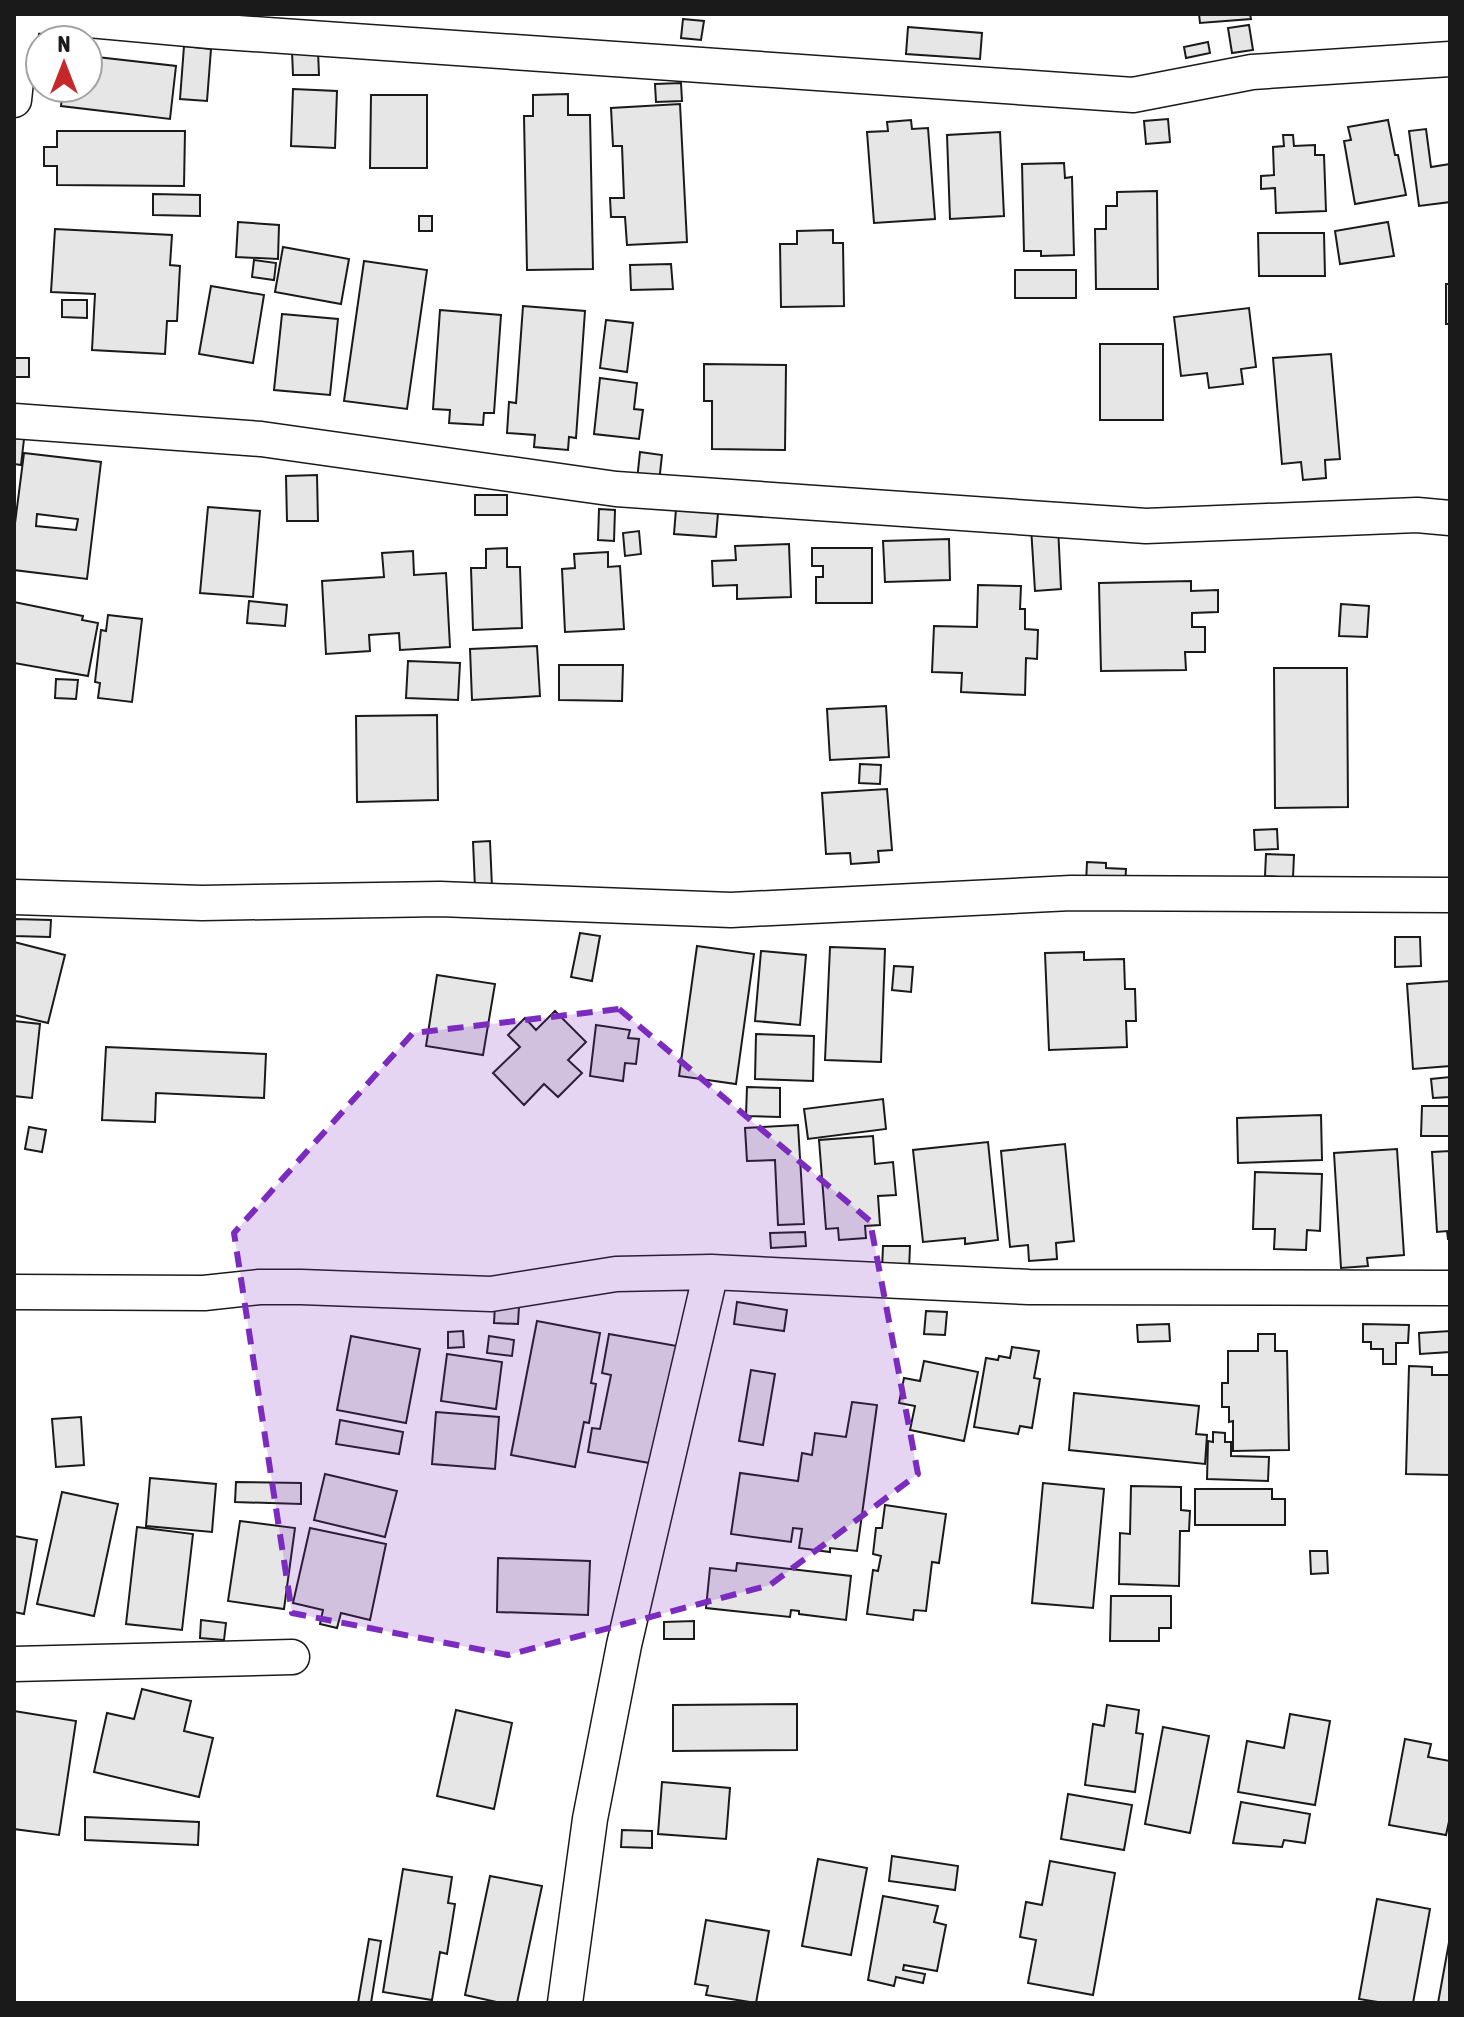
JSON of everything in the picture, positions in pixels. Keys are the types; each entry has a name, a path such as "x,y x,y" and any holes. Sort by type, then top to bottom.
{"street":[{"path":"14,100 21,18 1133,95 1252,72 1450,59"},
{"path":"14,421 261,439 616,489 1146,526 1417,515 1450,518"},
{"path":"14,897 202,903 440,899 731,910 1071,893 1450,895"},
{"path":"565,2003 590,1819 624,1645 711,1272"},
{"path":"14,1292 204,1293 259,1287 301,1287 491,1294 616,1274 711,1272 1029,1287 1450,1288"},
{"path":"14,1664 292,1657"}],"highlighted area":[{"path":"619,1009 870,1221 918,1474 770,1585 508,1655 292,1613 234,1233 413,1033"}],"building":[{"path":"1199,14 1250,14 1251,19 1200,23"},
{"path":"683,19 704,21 701,40 681,38"},
{"path":"1249,25 1253,50 1232,53 1228,28"},
{"path":"908,27 982,33 980,59 906,54"},
{"path":"1208,42 1210,53 1186,58 1184,47"},
{"path":"184,46 211,49 207,101 180,99"},
{"path":"292,51 318,51 319,75 293,75"},
{"path":"104,58 176,66 170,119 61,106 104,104"},
{"path":"681,83 682,101 656,102 655,84"},
{"path":"293,89 337,91 335,148 291,146"},
{"path":"568,94 568,115 590,115 593,269 527,270 524,116 533,116 533,95"},
{"path":"371,95 427,95 427,168 370,168"},
{"path":"680,104 687,242 627,245 625,217 611,217 610,198 624,198 622,146 613,146 611,108"},
{"path":"1168,119 1170,142 1146,144 1144,121"},
{"path":"911,120 912,129 928,128 935,219 874,223 867,132 888,131 887,122"},
{"path":"1388,120 1406,195 1355,204 1344,141 1351,140 1348,127"},
{"path":"1426,129 1431,167 1450,164 1450,202 1419,206 1409,131"},
{"path":"57,131 185,131 184,186 57,185 57,166 44,166 44,147 57,147"},
{"path":"1000,132 1004,216 950,219 947,135"},
{"path":"1283,135 1293,135 1294,146 1315,145 1315,155 1324,155 1326,211 1276,213 1275,188 1261,189 1261,176 1274,175 1273,147 1284,146"},
{"path":"1064,163 1065,178 1072,177 1074,255 1041,256 1041,251 1024,251 1022,164"},
{"path":"1157,191 1158,289 1096,289 1095,229 1106,229 1106,206 1117,206 1117,192"},
{"path":"153,194 200,195 200,216 153,215"},
{"path":"419,216 432,216 432,231 419,231"},
{"path":"238,222 279,225 278,259 236,257"},
{"path":"1388,222 1394,256 1340,264 1335,231"},
{"path":"55,229 172,235 170,265 180,266 177,321 167,321 165,354 92,350 95,294 51,292"},
{"path":"833,230 833,243 843,243 844,306 781,307 780,244 797,244 797,231"},
{"path":"1258,233 1324,233 1325,276 1259,276"},
{"path":"283,247 349,259 341,304 275,292"},
{"path":"254,260 276,263 274,280 252,277"},
{"path":"364,261 427,270 407,409 344,401"},
{"path":"671,264 673,289 631,290 630,265"},
{"path":"1015,270 1076,270 1076,298 1015,298"},
{"path":"1446,284 1450,284 1450,324 1446,324"},
{"path":"211,286 264,295 253,363 199,354"},
{"path":"62,300 87,300 87,318 62,317"},
{"path":"523,306 585,311 576,438 569,437 568,450 534,447 535,435 507,433 509,402 516,403"},
{"path":"1249,308 1256,367 1241,369 1243,384 1209,388 1207,373 1181,376 1174,317"},
{"path":"440,310 501,315 494,413 484,413 483,425 449,423 450,410 433,409"},
{"path":"282,314 338,319 330,395 274,390"},
{"path":"606,320 633,323 627,372 600,368"},
{"path":"1100,344 1163,344 1163,420 1100,420"},
{"path":"1331,354 1340,459 1325,460 1326,478 1303,480 1301,462 1282,464 1273,358"},
{"path":"14,358 29,358 29,377 14,377"},
{"path":"704,364 786,365 785,450 712,449 712,401 704,401"},
{"path":"600,378 637,383 634,409 643,410 639,439 594,434"},
{"path":"14,438 24,439 21,465 14,464"},
{"path":"640,452 662,455 659,482 637,480"},
{"path":"24,453 101,462 87,579 14,570 14,531","holes":["37,514 78,519 76,530 36,526"]},
{"path":"317,475 318,521 287,521 286,476"},
{"path":"475,495 507,495 507,515 475,515"},
{"path":"208,507 260,511 253,597 200,593"},
{"path":"599,509 615,510 614,541 598,540"},
{"path":"676,509 718,513 716,537 674,534"},
{"path":"1058,526 1061,589 1035,591 1031,527"},
{"path":"639,531 641,554 625,556 623,533"},
{"path":"949,539 950,580 885,582 883,541"},
{"path":"789,544 791,597 737,599 737,585 713,586 712,561 736,560 735,546"},
{"path":"507,548 507,567 520,567 522,628 473,630 471,568 486,568 486,549"},
{"path":"812,548 872,548 872,603 816,603 816,577 823,577 823,566 812,566"},
{"path":"413,551 414,575 446,573 450,647 400,650 399,633 369,635 370,651 326,654 322,581 384,577 382,553"},
{"path":"608,552 608,567 620,566 624,629 565,632 562,569 575,568 574,554"},
{"path":"1191,581 1191,591 1218,590 1218,612 1192,613 1192,627 1205,627 1205,652 1185,652 1186,670 1101,671 1099,583"},
{"path":"978,585 1021,586 1020,609 1025,609 1025,629 1038,630 1037,659 1026,658 1025,695 961,692 962,673 932,672 934,626 977,627"},
{"path":"249,601 287,605 285,626 247,623"},
{"path":"14,602 83,616 82,620 98,623 88,676 14,663"},
{"path":"1341,604 1369,606 1367,637 1339,636"},
{"path":"108,615 142,619 132,702 98,698 100,683 95,682 101,630 106,631"},
{"path":"537,646 540,696 472,700 470,649"},
{"path":"408,661 460,663 458,700 406,698"},
{"path":"559,665 623,665 622,701 559,700"},
{"path":"1274,668 1347,668 1348,807 1275,808"},
{"path":"56,679 78,680 76,699 55,698"},
{"path":"886,706 889,757 830,760 827,709"},
{"path":"437,715 438,800 357,802 356,716"},
{"path":"860,764 881,765 880,784 859,783"},
{"path":"887,789 892,850 878,851 879,862 851,864 850,853 826,854 822,793"},
{"path":"1277,829 1278,849 1255,850 1254,830"},
{"path":"490,841 492,887 475,888 473,842"},
{"path":"1266,854 1294,855 1293,878 1265,876"},
{"path":"1087,862 1106,863 1106,868 1126,869 1125,887 1086,884"},
{"path":"14,919 51,920 50,937 14,936"},
{"path":"580,933 600,936 592,981 571,977"},
{"path":"1395,937 1420,937 1421,966 1395,967"},
{"path":"14,942 65,955 48,1023 14,1015"},
{"path":"697,946 754,954 736,1084 679,1076"},
{"path":"830,947 885,949 881,1062 825,1060"},
{"path":"761,951 806,955 800,1025 755,1021"},
{"path":"1084,952 1084,960 1124,959 1125,989 1135,989 1136,1021 1126,1021 1127,1047 1049,1050 1045,953"},
{"path":"894,966 913,967 911,992 892,990"},
{"path":"437,975 495,984 483,1055 426,1046"},
{"path":"1450,981 1450,1066 1413,1069 1407,984"},
{"path":"555,1011 586,1042 568,1060 582,1073 558,1097 544,1084 524,1105 493,1073 520,1047 508,1035 525,1018 536,1030"},
{"path":"14,1021 40,1024 32,1098 14,1096"},
{"path":"596,1025 630,1030 628,1038 639,1039 636,1064 625,1063 623,1081 590,1076"},
{"path":"756,1034 814,1036 813,1081 755,1079"},
{"path":"106,1047 266,1054 264,1098 156,1093 155,1122 102,1120"},
{"path":"1450,1077 1450,1097 1433,1098 1431,1079"},
{"path":"747,1087 780,1088 780,1117 746,1116"},
{"path":"883,1099 886,1129 808,1139 804,1109"},
{"path":"1422,1106 1450,1106 1450,1136 1421,1136"},
{"path":"1321,1115 1322,1160 1238,1163 1237,1118"},
{"path":"798,1125 804,1224 778,1225 775,1160 747,1161 745,1128"},
{"path":"29,1127 46,1130 42,1152 25,1149"},
{"path":"873,1136 875,1164 893,1162 896,1195 878,1196 880,1225 865,1226 866,1238 839,1240 838,1228 826,1229 819,1140"},
{"path":"988,1142 998,1240 965,1244 965,1238 923,1242 913,1150"},
{"path":"1065,1144 1074,1241 1056,1243 1057,1259 1029,1261 1028,1245 1010,1247 1001,1151"},
{"path":"1397,1149 1404,1255 1367,1258 1368,1266 1341,1268 1334,1153"},
{"path":"1450,1151 1448,1239 1447,1231 1437,1232 1432,1152"},
{"path":"1255,1172 1322,1174 1320,1231 1307,1230 1306,1250 1274,1249 1275,1229 1253,1229"},
{"path":"805,1232 806,1246 771,1248 770,1233"},
{"path":"883,1246 910,1246 909,1270 882,1270"},
{"path":"737,1302 787,1310 784,1331 734,1324"},
{"path":"495,1305 519,1306 518,1324 494,1323"},
{"path":"926,1311 947,1312 945,1335 924,1334"},
{"path":"537,1321 600,1333 591,1383 596,1384 589,1423 584,1422 575,1467 511,1455"},
{"path":"1169,1324 1170,1341 1138,1342 1137,1325"},
{"path":"1363,1324 1409,1325 1408,1343 1396,1343 1396,1364 1383,1364 1383,1349 1371,1349 1371,1342 1363,1342"},
{"path":"463,1331 464,1347 448,1348 448,1332"},
{"path":"1450,1331 1450,1352 1420,1354 1419,1333"},
{"path":"609,1334 677,1346 655,1464 588,1452 592,1428 600,1429 611,1375 602,1373"},
{"path":"1258,1334 1275,1334 1275,1351 1287,1351 1289,1450 1233,1451 1233,1421 1229,1422 1229,1407 1222,1407 1222,1383 1228,1383 1228,1351 1258,1351"},
{"path":"351,1336 420,1349 406,1423 337,1410"},
{"path":"489,1336 514,1340 512,1356 487,1353"},
{"path":"1012,1347 1039,1351 1034,1378 1040,1379 1032,1428 1020,1426 1018,1434 974,1427 986,1358 1010,1358"},
{"path":"447,1354 502,1362 496,1409 441,1401"},
{"path":"924,1361 978,1372 964,1441 910,1430 915,1406 899,1403 904,1378 920,1381"},
{"path":"1409,1366 1432,1367 1432,1375 1450,1375 1450,1475 1406,1474"},
{"path":"751,1370 775,1374 763,1445 739,1441"},
{"path":"1074,1393 1199,1406 1196,1434 1207,1435 1205,1464 1069,1450"},
{"path":"852,1402 877,1405 857,1551 799,1548 802,1529 793,1528 791,1542 731,1534 740,1473 798,1481 802,1453 812,1455 815,1433 846,1437"},
{"path":"436,1412 499,1417 495,1469 432,1464"},
{"path":"81,1417 84,1465 56,1467 52,1419"},
{"path":"340,1420 403,1432 399,1454 336,1444"},
{"path":"1213,1432 1225,1433 1225,1442 1231,1442 1231,1456 1269,1457 1268,1481 1207,1479 1208,1441 1213,1442"},
{"path":"325,1474 397,1491 385,1537 314,1520"},
{"path":"150,1478 216,1484 212,1532 146,1526"},
{"path":"236,1482 301,1483 301,1504 235,1502"},
{"path":"1043,1483 1104,1489 1093,1608 1032,1603"},
{"path":"1131,1486 1181,1487 1181,1510 1190,1511 1189,1531 1180,1531 1179,1586 1119,1584 1120,1533 1130,1534"},
{"path":"1195,1489 1272,1489 1272,1499 1285,1499 1285,1525 1195,1525"},
{"path":"62,1492 118,1504 94,1616 37,1604"},
{"path":"885,1505 946,1514 939,1563 932,1562 926,1611 914,1610 913,1620 867,1614 873,1570 878,1571 881,1556 873,1554 876,1528 882,1528"},
{"path":"240,1521 295,1528 284,1609 228,1601"},
{"path":"137,1527 193,1534 182,1630 126,1624"},
{"path":"310,1528 386,1544 370,1620 341,1613 337,1628 320,1624 323,1610 293,1603"},
{"path":"14,1536 37,1540 24,1614 14,1612"},
{"path":"1310,1551 1327,1551 1328,1573 1311,1574"},
{"path":"498,1558 590,1561 588,1615 497,1612"},
{"path":"737,1563 851,1576 846,1620 799,1614 799,1611 791,1610 790,1617 706,1608 710,1568 736,1571"},
{"path":"1111,1596 1171,1596 1171,1628 1159,1628 1159,1641 1110,1641"},
{"path":"201,1620 226,1623 224,1640 200,1638"},
{"path":"694,1621 694,1639 664,1639 664,1622"},
{"path":"142,1689 191,1701 184,1731 213,1738 199,1797 94,1772 107,1713 134,1719"},
{"path":"797,1704 797,1750 673,1751 673,1705"},
{"path":"1107,1705 1139,1710 1136,1733 1143,1734 1135,1792 1085,1785 1093,1724 1104,1726"},
{"path":"456,1710 512,1723 494,1809 437,1796"},
{"path":"14,1711 76,1721 59,1835 14,1829"},
{"path":"1290,1714 1330,1721 1315,1805 1238,1792 1247,1741 1284,1748"},
{"path":"1163,1727 1209,1736 1190,1833 1145,1824"},
{"path":"1405,1739 1431,1744 1428,1757 1450,1761 1450,1817 1446,1835 1389,1825"},
{"path":"662,1782 730,1788 726,1839 658,1834"},
{"path":"1068,1794 1132,1805 1124,1850 1061,1839"},
{"path":"1241,1802 1310,1814 1305,1843 1284,1840 1282,1847 1233,1843"},
{"path":"85,1817 199,1822 198,1845 85,1840"},
{"path":"622,1830 652,1831 652,1848 621,1847"},
{"path":"892,1856 958,1866 955,1890 889,1881"},
{"path":"818,1859 867,1868 851,1955 802,1946"},
{"path":"1050,1861 1115,1873 1093,1995 1028,1983 1036,1940 1020,1937 1026,1902 1042,1905"},
{"path":"403,1869 452,1877 448,1903 455,1904 447,1954 440,1952 432,2000 383,1992"},
{"path":"490,1876 542,1886 517,2003 501,2003 465,1995"},
{"path":"883,1896 938,1906 934,1922 946,1925 937,1971 904,1965 903,1970 925,1974 923,1983 896,1977 894,1986 868,1980"},
{"path":"1377,1899 1430,1909 1413,2003 1359,1999"},
{"path":"706,1920 769,1931 756,2003 706,1995 708,1986 695,1984"},
{"path":"1450,1937 1450,2003 1438,2003"},
{"path":"369,1939 381,1941 371,2003 358,2003"}]}
